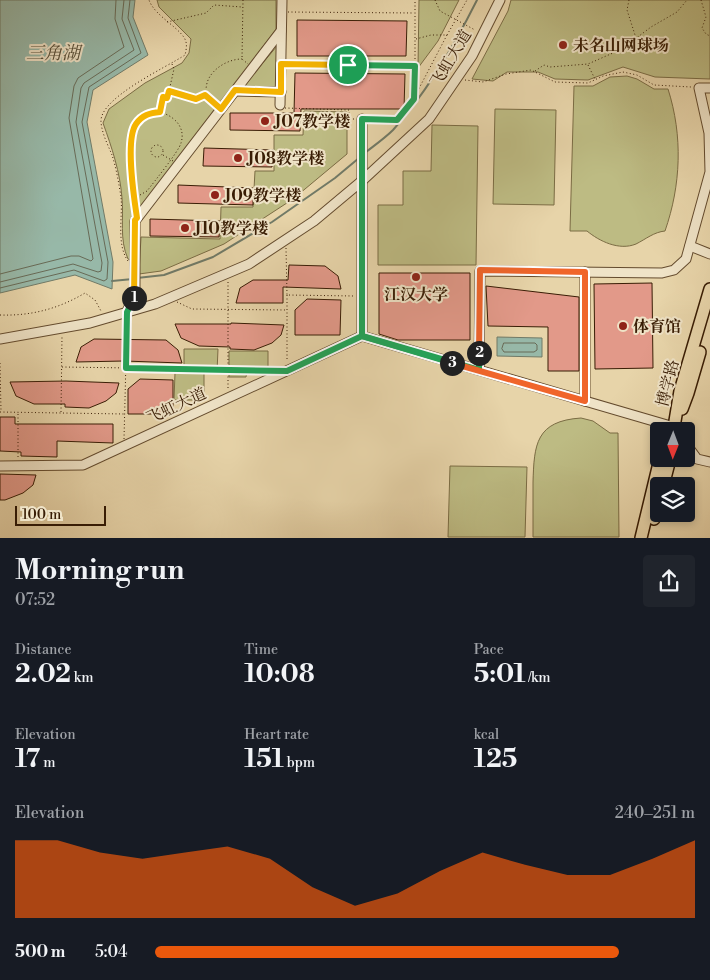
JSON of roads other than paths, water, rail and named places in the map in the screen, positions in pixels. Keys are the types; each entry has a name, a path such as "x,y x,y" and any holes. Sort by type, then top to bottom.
{"main road":[{"name":"博学路","path":"675,422 680,391 710,289"},
{"name":"博学路","path":"677,422 688,393 710,317"},
{"path":"641,538 658,468"},
{"path":"649,538 653,522"}],"street":[{"path":"280,105 282,0"},
{"name":"飞虹大道","path":"0,339 104,318 174,296 249,264 314,221 363,180 429,119 472,56 500,0"},
{"path":"127,312 135,293 135,220 174,162 221,109 282,31"},
{"path":"479,370 480,270 662,273 674,270 686,259 710,172 707,115 699,88 710,88"},
{"path":"235,90 281,92"},
{"path":"362,119 362,336 585,401 650,422"},
{"path":"690,246 710,254"},
{"path":"585,272 585,401"},
{"name":"飞虹大道","path":"0,466 82,465 362,336"},
{"path":"695,456 697,459 710,462"}],"water":[{"name":"三角湖","path":"0,0 135,0 133,17 148,55 93,90 87,122 113,262 112,289 75,275 0,293"},
{"path":"497,337 542,338 542,357 497,356"}],"waterway":[{"path":"366,152 393,130 418,100 450,51 477,0"},
{"path":"137,278 164,275 213,257 272,222 335,178 359,158"},
{"path":"112,281 133,279"}],"place":[{"name":"未名山网球场","path":"563,45"},
{"name":"J07教学楼","path":"265,121"},
{"name":"J08教学楼","path":"238,158"},
{"name":"J09教学楼","path":"215,195"},
{"name":"J10教学楼","path":"185,228"},
{"name":"江汉大学","path":"416,277"},
{"name":"体育馆","path":"623,326"}]}
